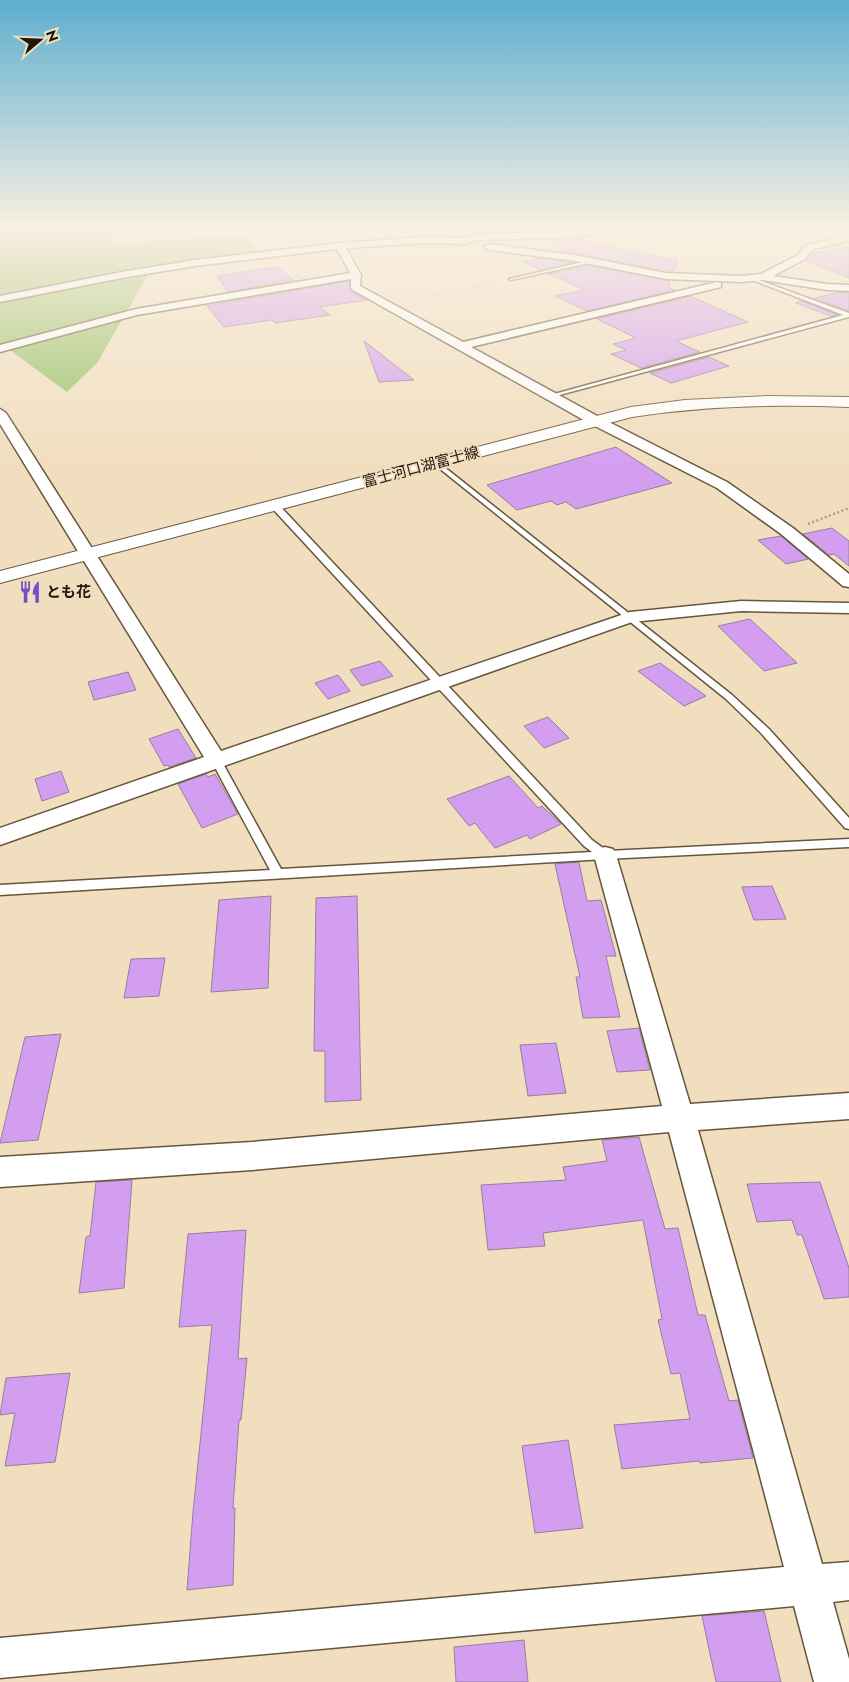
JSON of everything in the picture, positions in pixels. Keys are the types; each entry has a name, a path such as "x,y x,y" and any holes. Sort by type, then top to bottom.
{"main road":[{"name":"富士河口湖富士線","path":"0,578 594,420 647,410 708,402 784,400 849,402"}],"street":[{"path":"0,349 136,312 163,307"},
{"path":"392,307 594,420 722,485 787,531 849,582"},
{"path":"461,346 626,307"},
{"path":"0,413 216,760"},
{"path":"0,837 630,617 741,606 849,608"},
{"path":"605,855 680,1118 835,1682"},
{"path":"0,1172 252,1156 680,1118 849,1106"},
{"path":"0,1658 849,1581"}],"lane":[{"path":"829,307 849,315"},
{"path":"550,396 849,315"},
{"path":"436,463 729,697 765,732 849,825"},
{"path":"275,506 588,843 605,855"},
{"path":"216,760 278,874"},
{"path":"0,890 605,855 849,843"}],"path":[{"path":"787,531 849,508"}],"green space":[{"path":"0,307 129,307 97,363 67,392 3,345 0,345"}],"building":[{"path":"208,307 321,307 330,315 275,323 272,320 224,327"},
{"path":"580,307 602,307 587,311"},
{"path":"644,307 716,307 748,322 676,341 700,352 641,368 611,354 626,350 613,344 636,338 597,319"},
{"path":"808,307 818,307 837,315 830,316"},
{"path":"840,307 849,307 849,311"},
{"path":"364,341 414,380 379,382"},
{"path":"709,357 729,366 671,383 650,373"},
{"path":"616,447 672,483 576,509 566,502 557,505 551,501 517,510 487,485"},
{"path":"832,528 849,541 849,566 834,554 829,555 803,534"},
{"path":"781,536 808,559 786,564 758,540"},
{"path":"750,619 797,663 764,671 718,626"},
{"path":"380,661 393,676 362,686 350,670"},
{"path":"660,663 706,696 684,706 638,671"},
{"path":"128,672 136,690 94,700 88,682"},
{"path":"338,675 350,691 328,699 315,683"},
{"path":"548,717 569,738 544,748 524,726"},
{"path":"178,729 196,758 169,767 168,765 164,766 149,739"},
{"path":"61,771 69,792 42,801 35,779"},
{"path":"206,774 208,777 215,774 238,814 202,828 178,784"},
{"path":"509,776 538,808 542,806 561,824 530,839 527,835 495,848 475,823 469,826 447,799"},
{"path":"579,862 587,901 601,900 616,956 606,956 620,1017 583,1018 576,977 580,977 555,864"},
{"path":"772,886 786,919 754,920 742,887"},
{"path":"271,896 268,988 211,992 219,900"},
{"path":"357,896 361,1100 325,1102 325,1051 314,1051 316,898"},
{"path":"165,958 159,996 124,998 131,959"},
{"path":"639,1028 650,1070 617,1072 607,1031"},
{"path":"61,1034 38,1140 0,1143 25,1037"},
{"path":"556,1043 566,1093 528,1096 520,1045"},
{"path":"639,1137 665,1229 678,1228 698,1315 705,1315 729,1401 738,1400 753,1458 700,1463 699,1461 622,1469 614,1425 690,1419 680,1373 671,1374 658,1320 662,1319 643,1220 543,1233 545,1246 488,1250 481,1185 566,1180 563,1167 607,1161 602,1140"},
{"path":"132,1180 124,1288 79,1293 86,1237 90,1236 96,1182"},
{"path":"820,1182 849,1268 849,1297 824,1299 802,1235 797,1235 792,1220 757,1222 747,1184"},
{"path":"246,1230 238,1359 247,1358 241,1420 239,1420 233,1508 235,1508 233,1585 187,1590 212,1325 179,1327 188,1234"},
{"path":"70,1373 55,1462 5,1466 15,1413 0,1415 6,1378"},
{"path":"568,1440 583,1528 535,1533 522,1446"},
{"path":"764,1611 781,1682 716,1682 702,1616"},
{"path":"524,1640 528,1682 456,1682 454,1647"}],"place":[{"name":"とも花","path":"30,592"}]}
